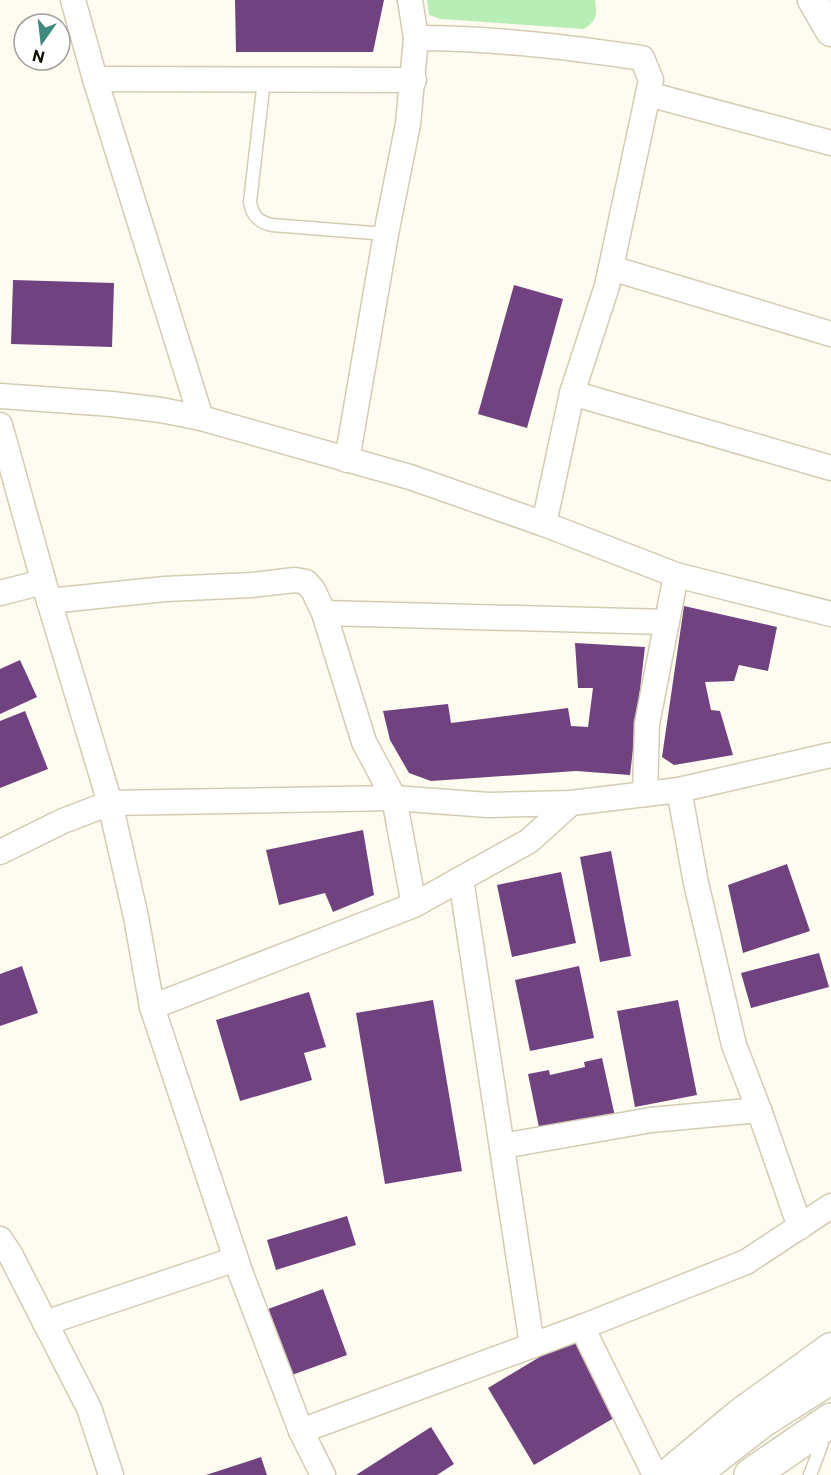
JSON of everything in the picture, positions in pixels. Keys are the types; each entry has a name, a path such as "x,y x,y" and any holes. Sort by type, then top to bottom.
{"main road":[{"path":"692,1475 763,1420 831,1377"},
{"path":"751,1475 829,1422"}],"street":[{"path":"73,0 95,79 201,418"},
{"path":"347,460 386,234 408,124 414,80 416,38 410,0"},
{"path":"813,0 831,31"},
{"path":"416,38 452,38 534,44 642,58 651,80 607,286 572,393 544,525"},
{"path":"95,79 414,80"},
{"path":"648,94 831,143"},
{"path":"611,268 831,334"},
{"path":"572,393 831,468"},
{"path":"0,396 122,405 201,418 410,477 676,575 831,614"},
{"path":"0,425 46,591 110,803 136,917 152,1006 236,1259 301,1431 323,1475"},
{"path":"645,794 647,724 676,575"},
{"path":"0,593 165,589 252,585 295,580 306,582 313,590 324,613 364,742 394,798 414,905"},
{"path":"324,613 666,622"},
{"path":"0,852 63,821 110,803 394,798 488,805 571,803 680,790 831,755"},
{"path":"680,790 696,884 734,1045 800,1227"},
{"path":"152,1006 414,905 529,841 571,803"},
{"path":"461,879 532,1346"},
{"path":"502,1146 651,1120 759,1110"},
{"path":"301,1431 532,1346 746,1262 831,1206"},
{"path":"0,1239 10,1254 89,1408 111,1475"},
{"path":"45,1323 236,1259"},
{"path":"582,1327 655,1475"},
{"path":"667,1475 740,1414 831,1348"}],"lane":[{"path":"264,80 250,202 255,217 272,225 386,234"},
{"path":"810,1475 829,1422"}],"green space":[{"path":"427,0 595,0 596,14 594,20 584,29 441,19 429,15"}],"building":[{"path":"235,0 384,0 373,52 236,52"},
{"path":"13,280 114,283 112,347 11,344"},
{"path":"514,285 563,299 527,428 478,414"},
{"path":"684,606 777,627 768,671 739,665 734,681 705,682 711,710 720,711 733,755 674,765 662,757"},
{"path":"575,643 645,647 630,775 576,771 431,781 409,773 390,740 383,711 448,704 451,723 568,708 571,726 588,727 593,688 578,688"},
{"path":"20,660 37,697 0,714 0,669"},
{"path":"25,711 48,769 0,788 0,721"},
{"path":"363,830 374,895 333,912 325,893 279,905 266,850"},
{"path":"611,851 631,956 600,962 580,857"},
{"path":"787,864 810,931 743,953 728,885"},
{"path":"561,872 576,943 512,957 497,885"},
{"path":"819,953 829,987 751,1008 741,973"},
{"path":"22,966 38,1013 0,1026 0,974"},
{"path":"579,966 594,1038 530,1051 515,980"},
{"path":"309,992 326,1047 304,1053 312,1080 240,1101 216,1020"},
{"path":"433,1000 462,1171 385,1184 356,1013"},
{"path":"678,1000 697,1095 635,1107 617,1011"},
{"path":"602,1058 616,1121 541,1137 528,1074 549,1070 550,1075 585,1067 584,1062"},
{"path":"347,1216 356,1245 276,1270 267,1240"},
{"path":"323,1289 347,1355 292,1375 268,1309"},
{"path":"573,1337 619,1415 534,1465 488,1388"},
{"path":"431,1427 454,1464 437,1475 356,1475"},
{"path":"261,1457 267,1475 206,1475"}]}
